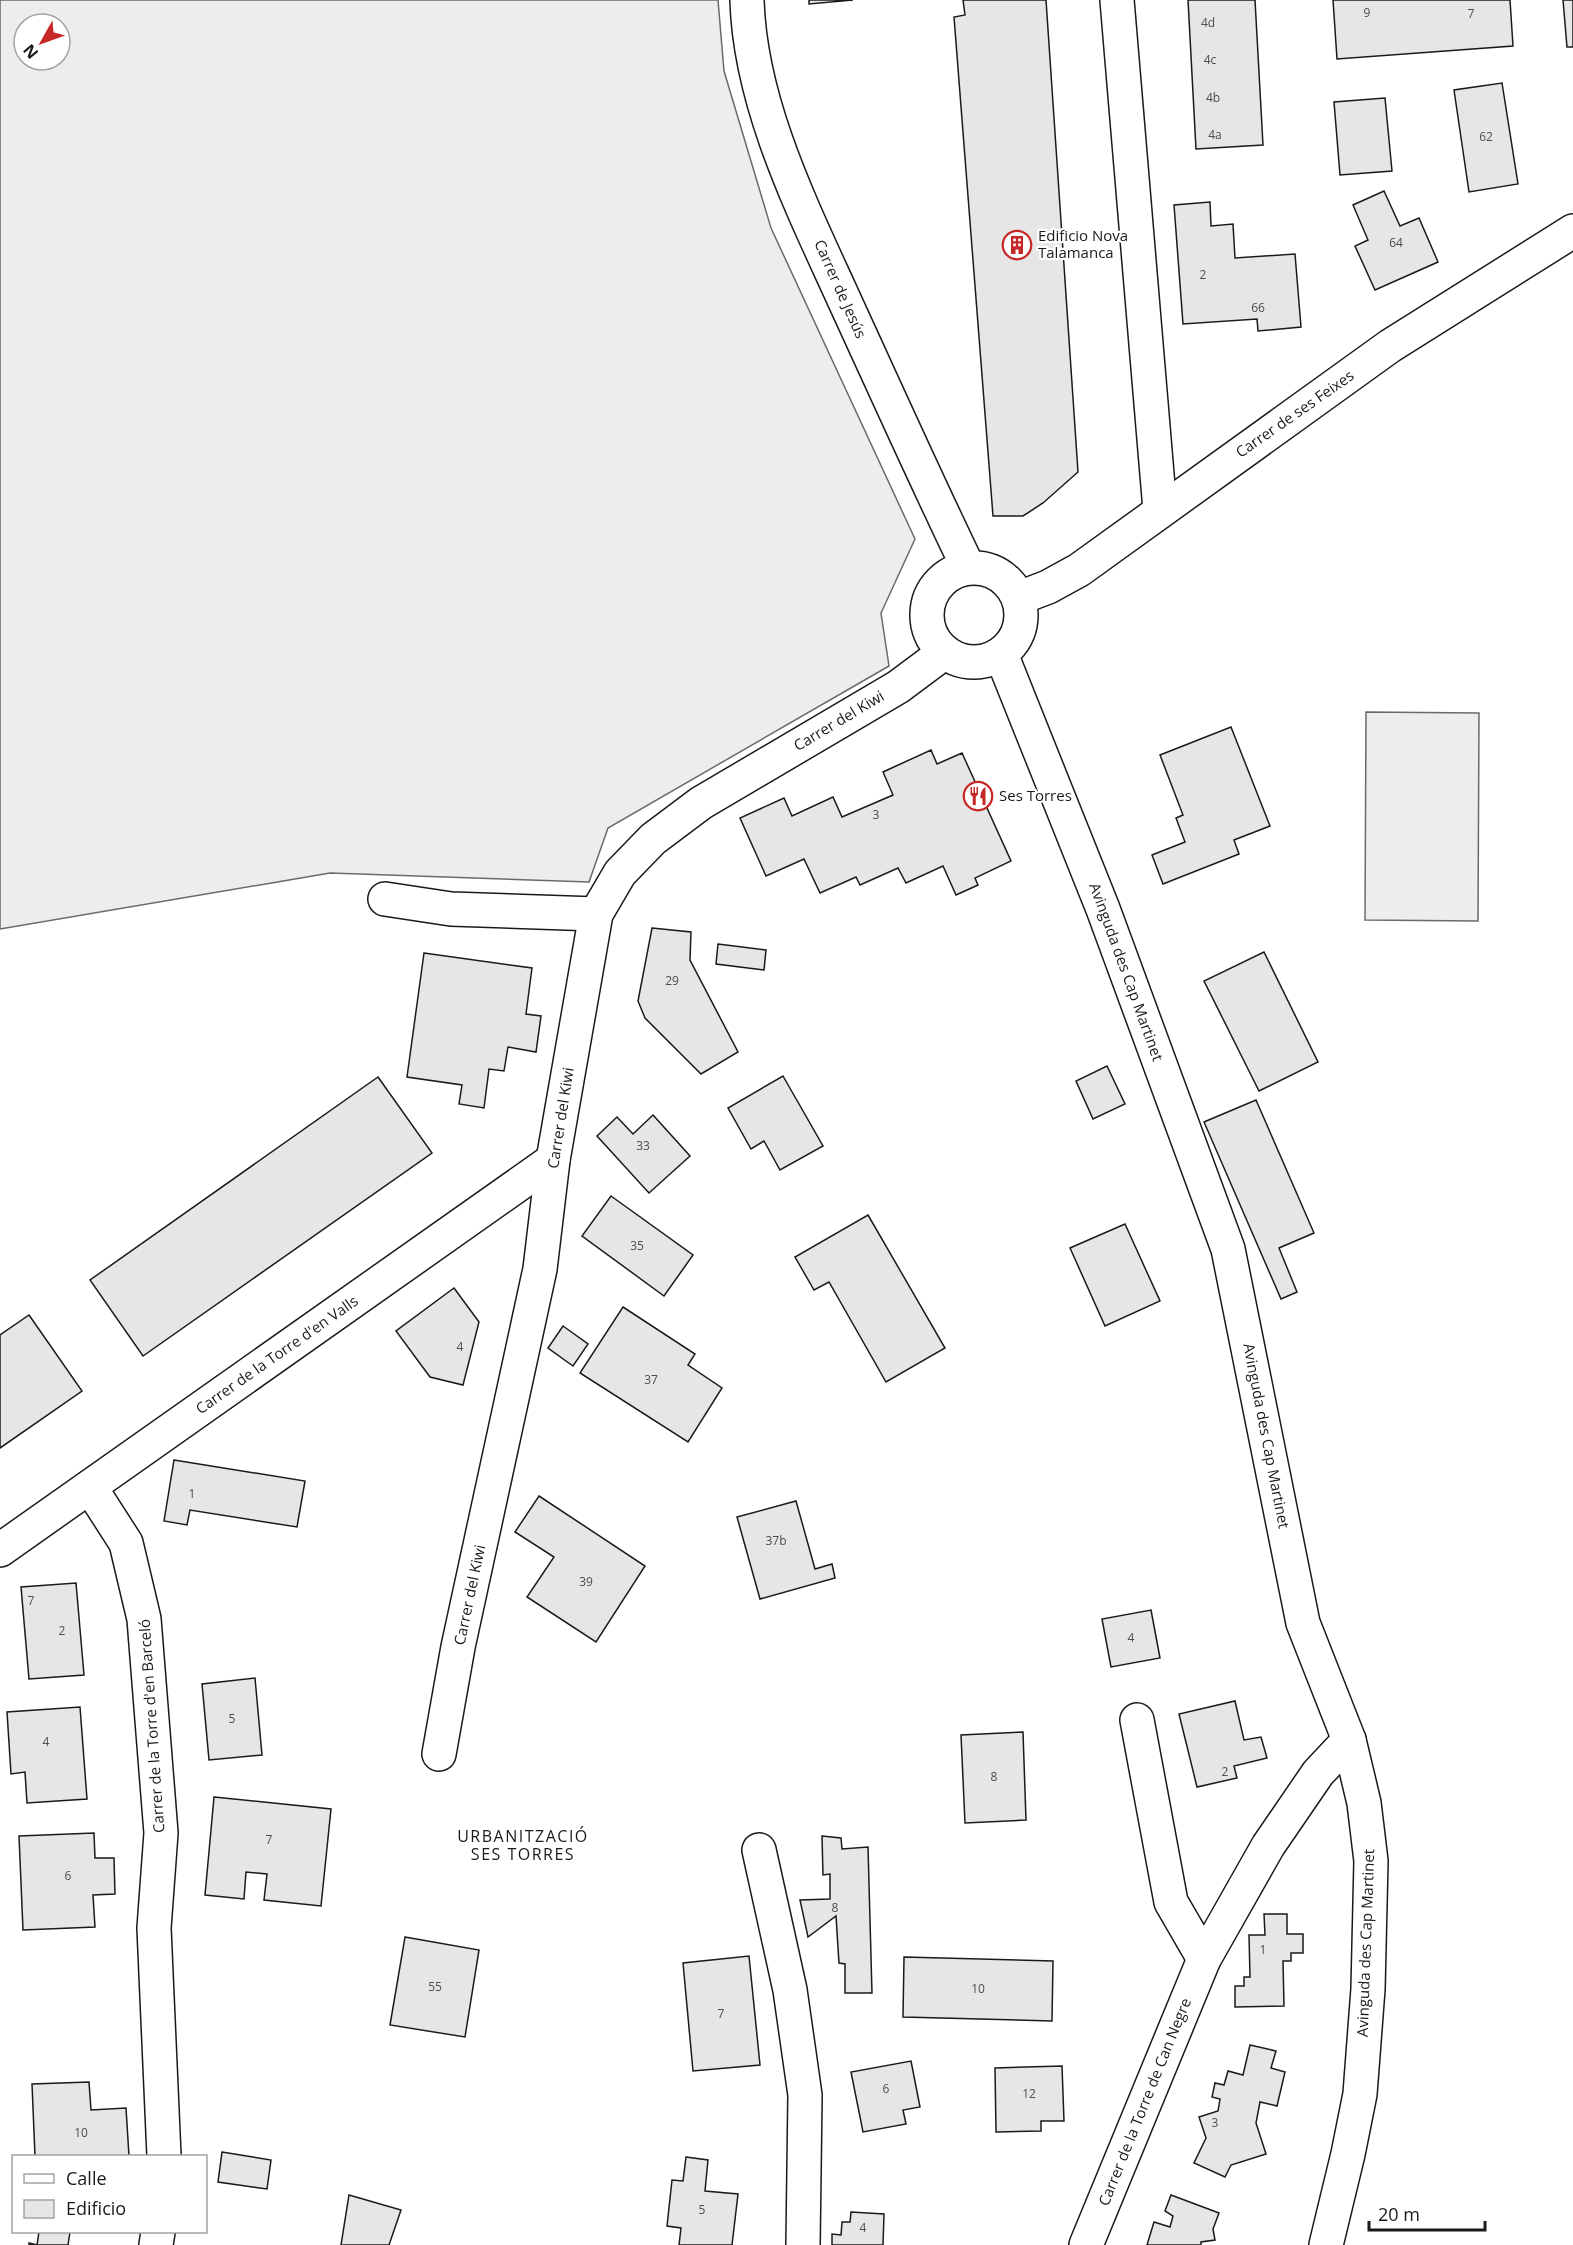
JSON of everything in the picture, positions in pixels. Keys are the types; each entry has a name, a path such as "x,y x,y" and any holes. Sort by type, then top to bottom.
{"street":[{"name":"Carrer de Jesús","path":"747,0 748,28 767,115 800,200 968,567"},
{"path":"1117,0 1160,510"},
{"name":"Carrer de ses Feixes","path":"1019,598 1048,587 1079,570 1390,346 1573,231"},
{"path":"968,567 984,568 998,574 1011,584 1019,598 1022,614 1020,629 1012,643 1001,654 988,660 973,662 958,660 934,641 927,626 926,610 930,594 946,576 968,567"},
{"name":"Carrer del Kiwi","path":"440,1754 458,1647 540,1269 553,1160 596,914 620,873 653,839 702,803 898,687 945,652"},
{"name":"Avinguda des Cap Martinet","path":"1001,654 1103,909 1228,1249 1303,1623 1349,1740 1364,1803 1371,1861 1368,1989 1360,2094 1326,2245"},
{"path":"385,899 452,909 596,914"},
{"name":"Carrer de la Torre d'en Valls","path":"0,1550 553,1160"},
{"name":"Carrer de la Torre d'en Barceló","path":"90,1487 126,1543 144,1619 161,1833 154,1928 164,2155"},
{"path":"1137,1720 1171,1902 1204,1959"},
{"name":"Carrer de la Torre de Can Negre","path":"1086,2245 1204,1959 1268,1846 1318,1773 1349,1740"},
{"path":"759,1850 790,1990 805,2095 803,2245"}],"shaded area":[{"path":"0,0 718,0 724,71 771,228 915,539 881,613 889,666 608,828 589,882 330,873 0,929"},
{"path":"1366,712 1479,713 1478,921 1365,920"}],"building":[{"path":"809,0 853,0 809,4"},
{"name":"Edificio Nova Talamanca","path":"963,0 1046,0 1078,472 1043,503 1023,516 993,516 954,17 965,15"},
{"path":"1188,0 1255,0 1263,145 1196,149"},
{"path":"1333,0 1510,0 1513,46 1337,59"},
{"path":"1563,0 1573,0 1573,47 1567,47"},
{"path":"1502,83 1518,184 1469,192 1454,90"},
{"path":"1385,98 1392,171 1340,175 1334,102"},
{"path":"1384,191 1400,226 1419,218 1438,262 1375,290 1355,246 1368,240 1353,205"},
{"path":"1210,202 1211,226 1233,224 1235,258 1295,254 1301,327 1258,331 1257,319 1183,324 1174,205"},
{"path":"1231,727 1270,826 1234,840 1239,854 1163,884 1152,855 1185,842 1176,818 1183,815 1160,755"},
{"path":"931,750 937,764 962,753 1011,861 975,878 978,885 956,895 943,866 906,883 898,868 860,885 856,877 820,893 804,859 766,876 740,818 784,798 792,816 833,797 842,817 893,795 883,772"},
{"path":"652,928 691,932 690,960 738,1052 701,1074 645,1018 638,1001"},
{"path":"718,944 766,950 764,970 716,964"},
{"path":"1264,952 1318,1062 1259,1091 1204,981"},
{"path":"424,953 532,968 526,1014 541,1016 536,1052 508,1047 504,1071 489,1069 484,1108 459,1104 462,1085 407,1077"},
{"path":"1107,1066 1125,1104 1093,1119 1076,1081"},
{"path":"783,1076 823,1146 780,1170 764,1141 751,1149 728,1108"},
{"path":"378,1077 432,1153 143,1356 90,1280"},
{"path":"1256,1100 1314,1233 1279,1248 1297,1292 1281,1299 1204,1122"},
{"path":"653,1115 690,1156 649,1193 597,1136 617,1117 633,1134"},
{"path":"611,1196 693,1255 664,1296 582,1236"},
{"path":"868,1215 945,1348 886,1382 829,1282 814,1290 795,1257"},
{"path":"1125,1224 1160,1301 1105,1326 1070,1248"},
{"path":"454,1288 479,1322 463,1385 430,1377 396,1331"},
{"path":"623,1307 695,1354 688,1365 722,1388 688,1442 580,1373"},
{"path":"29,1315 82,1391 0,1448 0,1335"},
{"path":"563,1326 588,1344 573,1366 548,1348"},
{"path":"174,1460 305,1481 297,1527 190,1510 187,1525 164,1521"},
{"path":"539,1496 645,1566 596,1642 527,1597 554,1557 515,1532"},
{"path":"796,1501 815,1569 832,1564 835,1578 760,1599 737,1517"},
{"path":"76,1583 84,1675 29,1679 21,1587"},
{"path":"1151,1610 1160,1658 1111,1667 1102,1619"},
{"path":"255,1678 262,1755 209,1760 202,1684"},
{"path":"1235,1701 1244,1740 1261,1737 1267,1758 1234,1766 1237,1778 1197,1787 1179,1714"},
{"path":"80,1707 87,1799 27,1803 25,1772 11,1774 7,1712"},
{"path":"1023,1732 1026,1820 965,1823 961,1735"},
{"path":"214,1797 331,1809 321,1906 264,1900 267,1874 246,1872 244,1899 205,1895"},
{"path":"94,1833 95,1858 114,1858 115,1894 93,1895 95,1927 23,1930 19,1836"},
{"path":"822,1836 841,1838 842,1849 868,1847 872,1993 845,1993 845,1964 839,1963 836,1916 808,1937 800,1900 830,1899 830,1874 823,1875"},
{"path":"1264,1914 1287,1914 1287,1934 1303,1934 1303,1953 1291,1953 1291,1961 1283,1961 1284,2006 1235,2007 1235,1986 1244,1986 1244,1977 1250,1977 1249,1935 1265,1935"},
{"path":"405,1937 479,1950 465,2037 390,2025"},
{"path":"749,1956 760,2065 693,2071 683,1963"},
{"path":"904,1957 1053,1961 1052,2021 903,2017"},
{"path":"1250,2045 1276,2051 1271,2068 1285,2072 1277,2106 1260,2102 1256,2123 1266,2154 1231,2165 1225,2177 1194,2163 1206,2138 1199,2117 1218,2111 1220,2099 1212,2097 1215,2083 1224,2085 1228,2071 1243,2075"},
{"path":"911,2061 920,2107 903,2110 906,2124 863,2132 851,2072"},
{"path":"1062,2066 1064,2121 1041,2121 1041,2131 996,2132 995,2068"},
{"path":"89,2082 91,2110 126,2108 129,2155 35,2155 32,2084"},
{"path":"222,2152 271,2160 267,2189 218,2182"},
{"path":"686,2157 708,2160 705,2191 738,2194 732,2245 679,2245 681,2228 667,2226 672,2180 683,2181"},
{"path":"349,2195 401,2210 389,2245 341,2245"},
{"path":"1171,2195 1219,2213 1213,2229 1215,2240 1201,2242 1201,2245 1147,2245 1154,2222 1170,2227 1173,2216 1165,2211"},
{"path":"851,2212 884,2214 883,2245 832,2245 832,2234 841,2235 842,2222 850,2222"},
{"path":"39,2233 70,2233 68,2245 37,2245"}],"place":[{"name":"Edificio Nova Talamanca","path":"1017,245"},
{"name":"Ses Torres","path":"978,796"}],"district":[{"name":"URBANITZACIÓ SES TORRES","path":"523,1845"}]}
